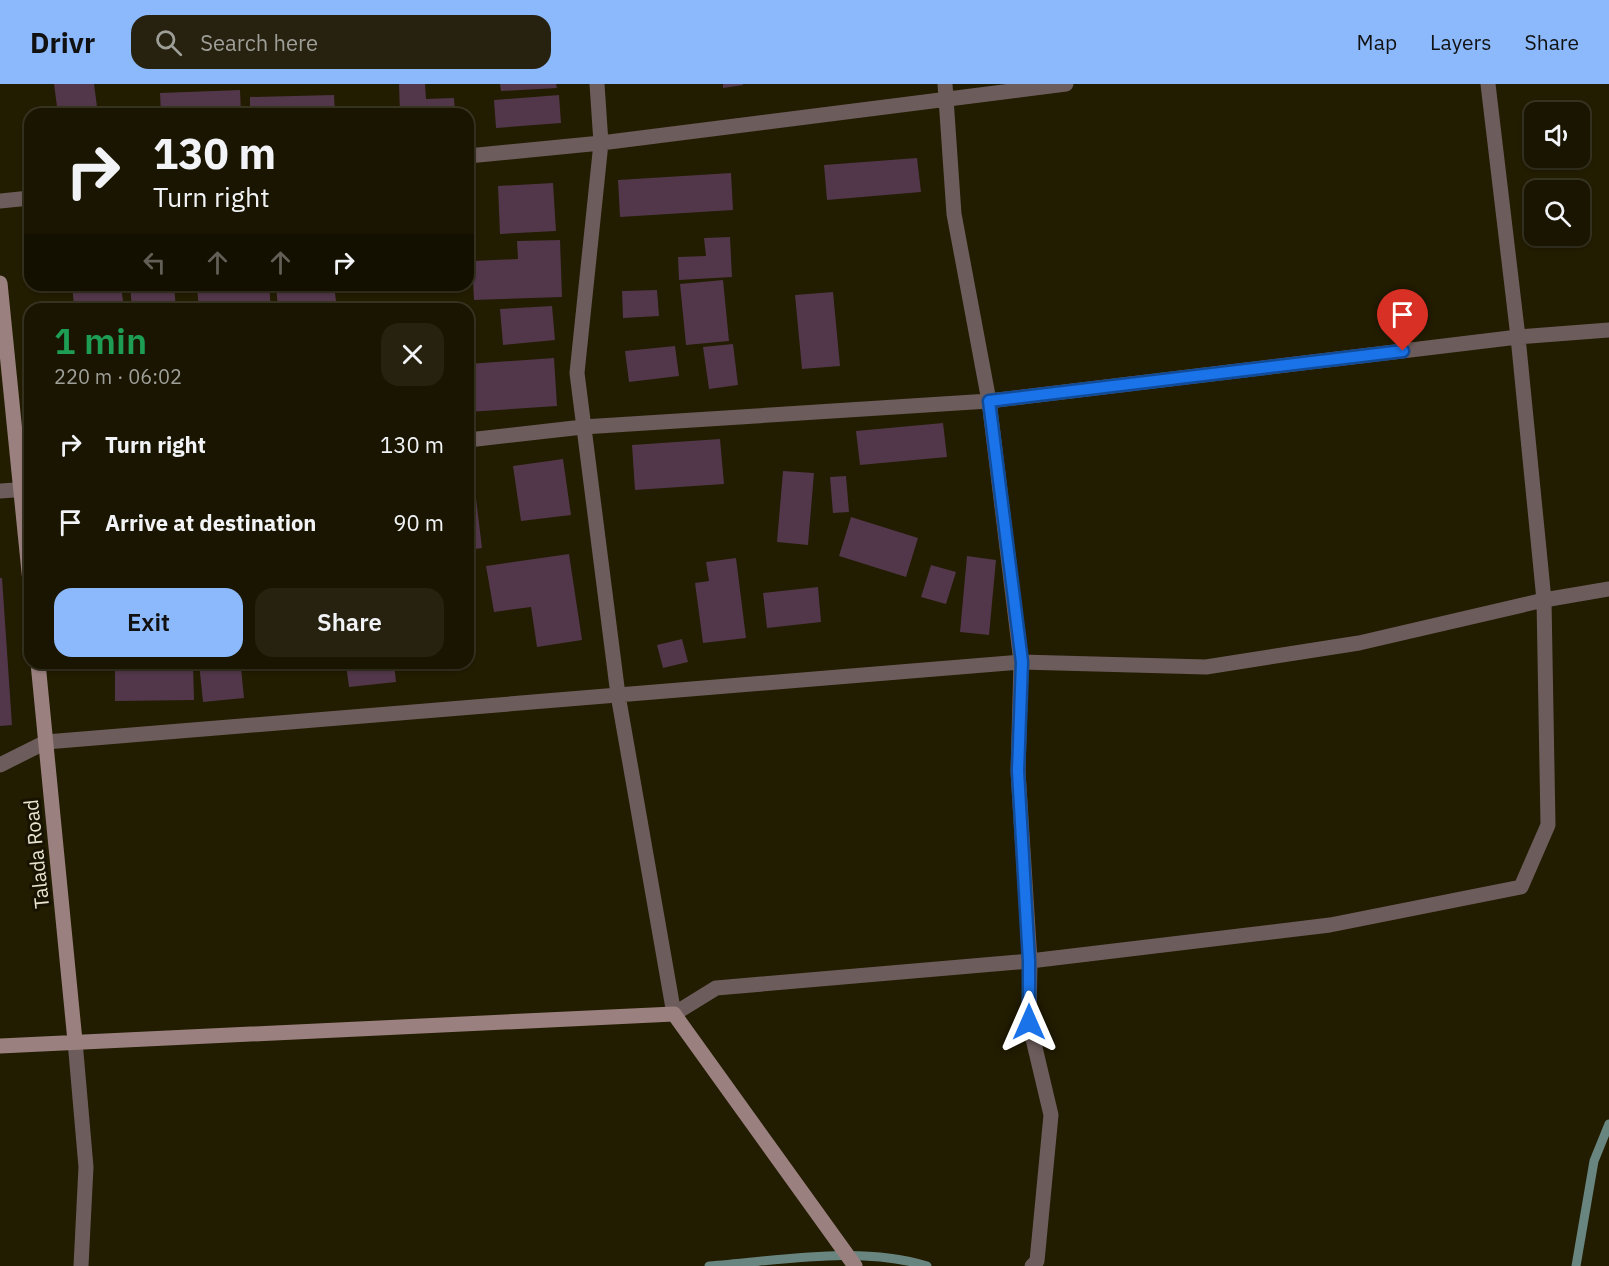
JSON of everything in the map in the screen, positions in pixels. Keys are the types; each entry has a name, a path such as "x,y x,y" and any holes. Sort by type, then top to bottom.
{"street":[{"path":"597,84 602,143 576,373 618,695 674,1014 855,1266"},
{"path":"474,155 602,143 946,91 1066,84"},
{"path":"0,1046 674,1014 716,988 1029,961 1330,925 1521,887 1548,825 1544,600 1518,337 1488,84"},
{"path":"946,91 954,214 989,401 1022,662 1018,771 1029,961 1029,1022 1051,1115 1037,1261 1032,1266"},
{"path":"0,201 24,199"},
{"path":"0,283 24,482"},
{"path":"474,439 583,427 989,401 1518,337 1609,330"},
{"path":"0,491 24,490"},
{"path":"0,765 46,742 1022,662 1206,668 1359,643 1544,600 1609,590"},
{"name":"Talada Road","path":"39,669 75,1041"},
{"path":"75,1041 86,1167 81,1266"}],"building":[{"path":"54,84 94,84 97,108 57,108"},
{"path":"399,84 425,84 426,99 454,98 455,108 400,108"},
{"path":"500,84 556,84 557,88 501,91"},
{"path":"723,84 743,84 743,85 723,88"},
{"path":"240,90 241,108 161,108 160,93"},
{"path":"334,95 335,108 250,108 250,97"},
{"path":"559,95 561,123 496,128 494,100"},
{"path":"917,158 921,192 827,200 824,165"},
{"path":"731,173 733,210 620,217 618,180"},
{"path":"553,183 556,231 500,234 498,186"},
{"path":"730,237 732,277 679,280 678,257 706,256 704,238"},
{"path":"560,240 562,297 474,300 474,261 518,259 517,241"},
{"path":"723,280 729,341 686,345 680,284"},
{"path":"657,290 659,316 623,318 622,291"},
{"path":"73,291 122,291 123,303 74,303"},
{"path":"130,291 174,291 176,303 132,303"},
{"path":"197,291 270,291 270,303 198,303"},
{"path":"276,291 335,291 336,303 278,303"},
{"path":"833,292 840,366 802,369 795,295"},
{"path":"552,306 555,340 503,345 500,309"},
{"path":"733,344 738,385 709,389 703,347"},
{"path":"675,346 679,376 629,382 625,351"},
{"path":"554,358 557,406 474,412 474,364"},
{"path":"943,423 947,457 860,465 856,431"},
{"path":"720,439 724,484 635,490 632,445"},
{"path":"563,459 571,515 521,521 513,466"},
{"path":"783,471 814,473 808,545 777,542"},
{"path":"846,476 849,512 833,513 830,477"},
{"path":"474,482 482,548 474,549"},
{"path":"851,517 918,538 906,577 839,556"},
{"path":"569,554 582,640 537,647 531,607 494,612 486,566"},
{"path":"967,556 996,560 989,635 960,632"},
{"path":"736,558 746,638 703,643 695,583 709,581 706,562"},
{"path":"931,565 956,572 946,604 921,597"},
{"path":"0,578 2,578 12,725 0,726"},
{"path":"818,587 821,622 767,628 763,593"},
{"path":"682,639 688,662 663,668 657,645"},
{"path":"115,669 193,669 194,700 115,701"},
{"path":"200,669 241,669 244,698 203,702"},
{"path":"347,669 395,669 396,682 349,687"}],"waterway":[{"path":"1576,1266 1594,1161 1609,1124"},
{"path":"709,1266 847,1255 874,1256 927,1266"}],"route":[{"path":"1029,1022 1029,961 1018,771 1022,662 989,401 1403,351"}]}
